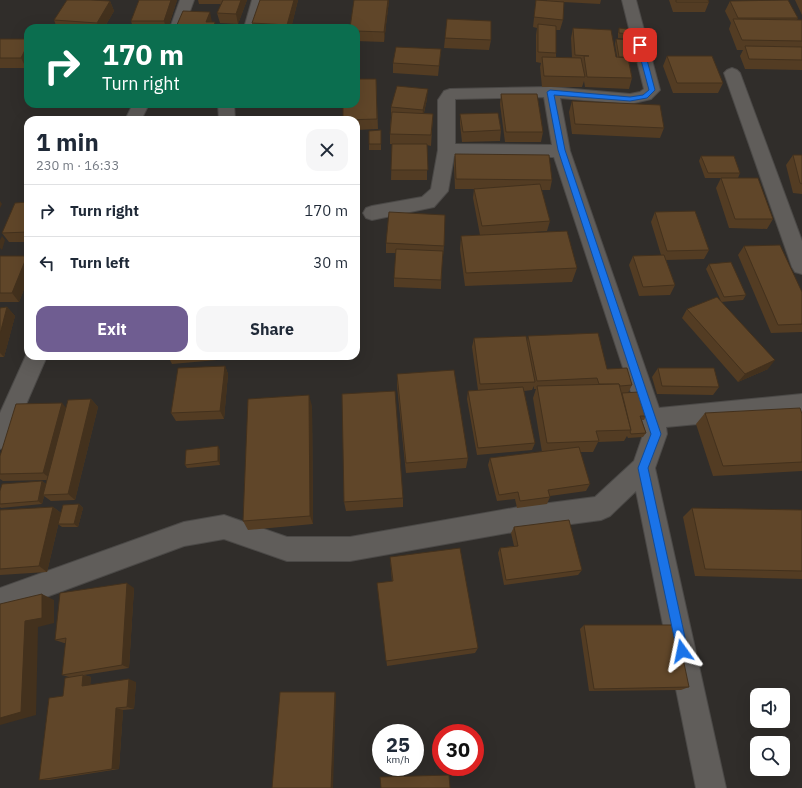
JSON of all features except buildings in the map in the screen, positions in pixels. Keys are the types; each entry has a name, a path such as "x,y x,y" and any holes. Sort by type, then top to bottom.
{"street":[{"path":"178,24 187,0"},
{"path":"252,24 259,0"},
{"path":"372,213 428,202 439,191 447,150 446,100 450,94 550,92 630,99 645,96 652,90 629,0"},
{"path":"732,73 802,267"},
{"path":"550,92 561,150 656,434"},
{"path":"447,150 561,150"},
{"path":"0,439 34,360"},
{"path":"0,601 184,534 224,527 287,549 350,549 519,518 601,508 643,468 656,434 653,418 802,404"},
{"path":"643,468 712,788"}],"route":[{"path":"640,45 652,90 645,96 630,99 550,92 561,150 656,434 643,468 682,651"}]}
